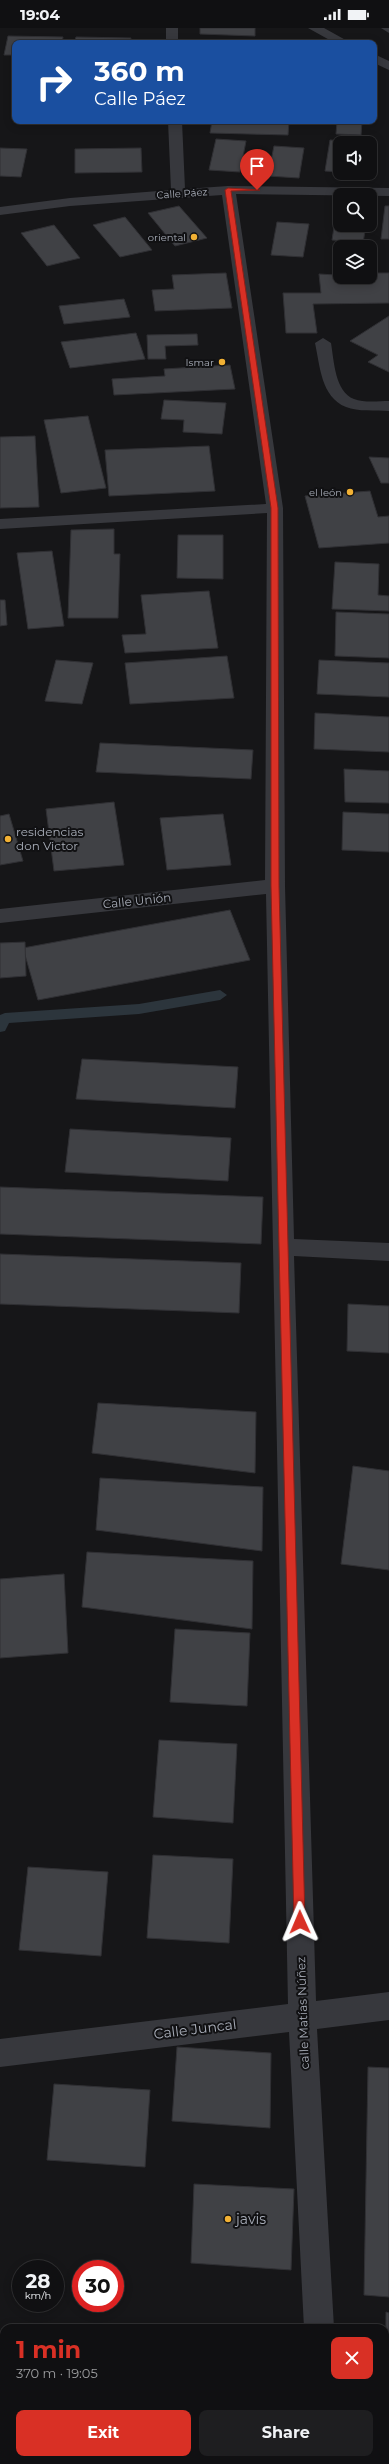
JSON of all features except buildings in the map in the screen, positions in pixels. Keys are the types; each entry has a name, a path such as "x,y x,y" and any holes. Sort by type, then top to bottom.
{"street":[{"path":"172,28 172,40"},
{"path":"314,28 339,40"},
{"path":"377,60 389,66"},
{"path":"175,124 178,194"},
{"name":"Calle Páez","path":"0,211 70,202 228,190 389,192"},
{"name":"calle Matías Núñez","path":"228,190 275,508 275,886 283,1247 302,2016 319,2324"},
{"path":"323,343 329,375 337,395 351,404 389,406"},
{"path":"0,524 275,508"},
{"name":"Calle Unión","path":"0,916 275,886"},
{"path":"283,1247 389,1252"},
{"name":"Calle Juncal","path":"0,2053 389,2006"}],"waterway":[{"path":"0,1027 5,1018 139,1009 220,995"}],"place":[{"name":"oriental","path":"194,237"},
{"name":"Ismar","path":"222,362"},
{"name":"el león","path":"350,492"},
{"name":"residencias don Victor","path":"8,839"},
{"name":"javis","path":"228,2219"}],"route":[{"path":"257,190 228,190 275,508 275,886 300,1922"}]}
